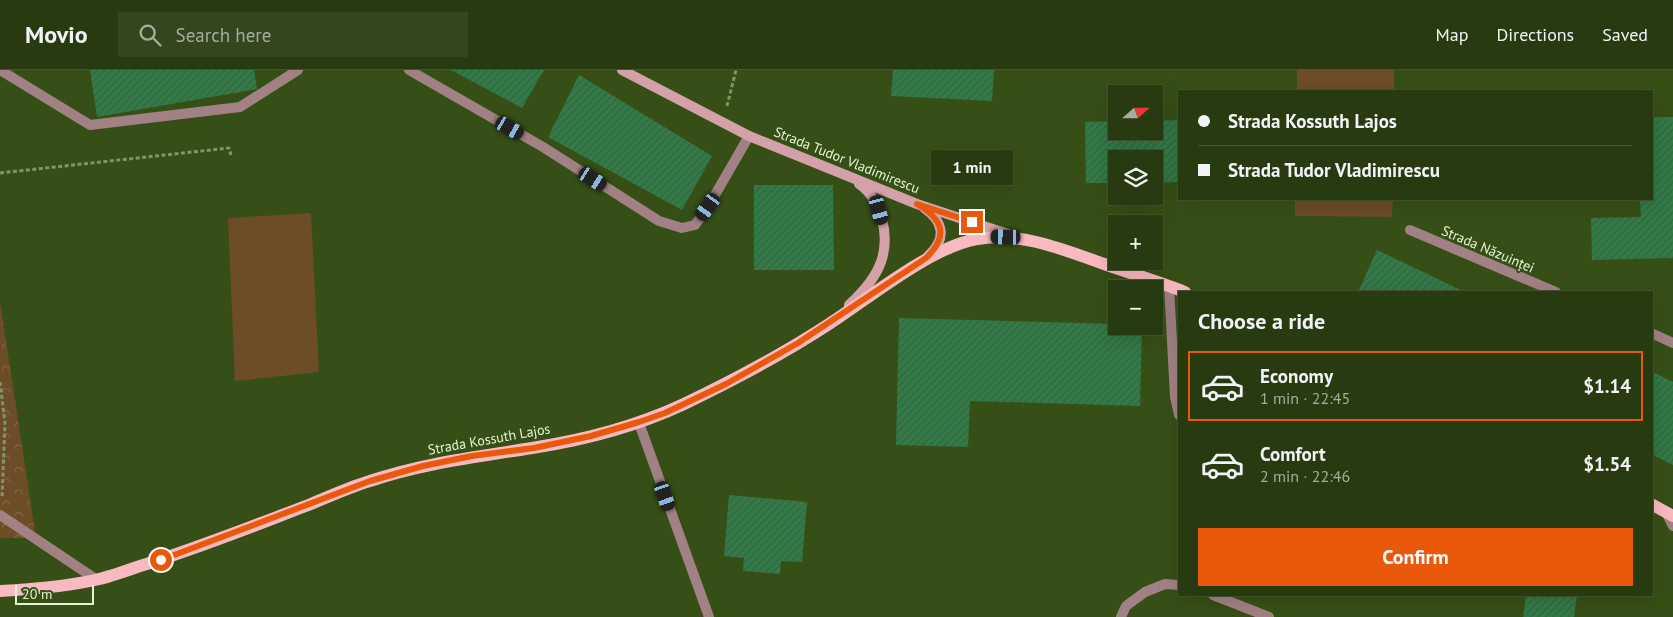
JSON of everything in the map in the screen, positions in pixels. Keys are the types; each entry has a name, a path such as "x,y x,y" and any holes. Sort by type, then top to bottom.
{"main road":[{"name":"Strada Tudor Vladimirescu","path":"622,70 749,136 852,179 917,204 1064,250 1182,291"},
{"name":"Strada Kossuth Lajos","path":"828,325 865,289 881,262 885,244 884,226 879,210 864,188 852,179"},
{"name":"Strada Kossuth Lajos","path":"904,274 937,247 941,234 940,227 933,215 917,204"},
{"name":"Strada Kossuth Lajos","path":"0,591 52,588 97,580 176,555 370,481 423,466 472,456 534,448 591,436 639,422 665,413 726,384 762,364 828,325 904,274 961,243 991,237 1028,240"},
{"path":"1653,505 1670,514"}],"street":[{"path":"0,70 90,125 240,107 298,70"},
{"path":"409,70 543,147 659,221 682,228 694,225 704,213 749,136"},
{"name":"Strada Năzuinței","path":"1410,230 1554,291"},
{"path":"1170,286 1175,398 1178,411"},
{"path":"1653,334 1673,343"},
{"path":"639,422 709,617"},
{"path":"1670,514 1673,526"},
{"path":"1,516 97,580"},
{"path":"1121,617 1126,606 1145,592 1165,584 1178,585"},
{"path":"1216,596 1269,617"}],"path":[{"path":"721,122 736,70"},
{"path":"0,173 229,148 231,154"},
{"path":"0,382 5,424 1,516"}],"green space":[{"path":"1297,70 1394,70 1394,90 1297,90"},
{"path":"1295,200 1393,200 1392,217 1295,216"},
{"path":"311,213 319,372 235,381 228,218"},
{"path":"0,302 36,538 0,538"}],"building":[{"path":"90,70 254,70 257,89 97,117"},
{"path":"451,70 544,70 522,108"},
{"path":"893,70 994,70 992,101 891,96"},
{"path":"579,75 712,156 682,210 548,137"},
{"path":"1653,117 1673,117 1673,258 1592,260 1591,218 1641,217 1640,200 1653,200"},
{"path":"1178,120 1178,182 1163,183 1163,150 1108,150 1108,183 1086,183 1085,122 1108,121 1108,140 1163,140 1163,121"},
{"path":"754,185 833,185 834,270 754,270"},
{"path":"1377,250 1463,291 1358,291"},
{"path":"899,318 1108,324 1108,335 1142,335 1140,406 970,401 968,447 896,445"},
{"path":"1653,372 1673,382 1673,465 1653,455"},
{"path":"729,495 807,502 802,562 781,561 780,574 743,571 744,558 724,556"},
{"path":"1526,596 1577,596 1574,617 1523,617"}],"route":[{"path":"161,560 370,481 423,466 472,456 534,448 591,436 665,413 726,384 798,343 828,325 926,258 937,247 941,234 940,227 933,215 917,204 972,222"}]}
